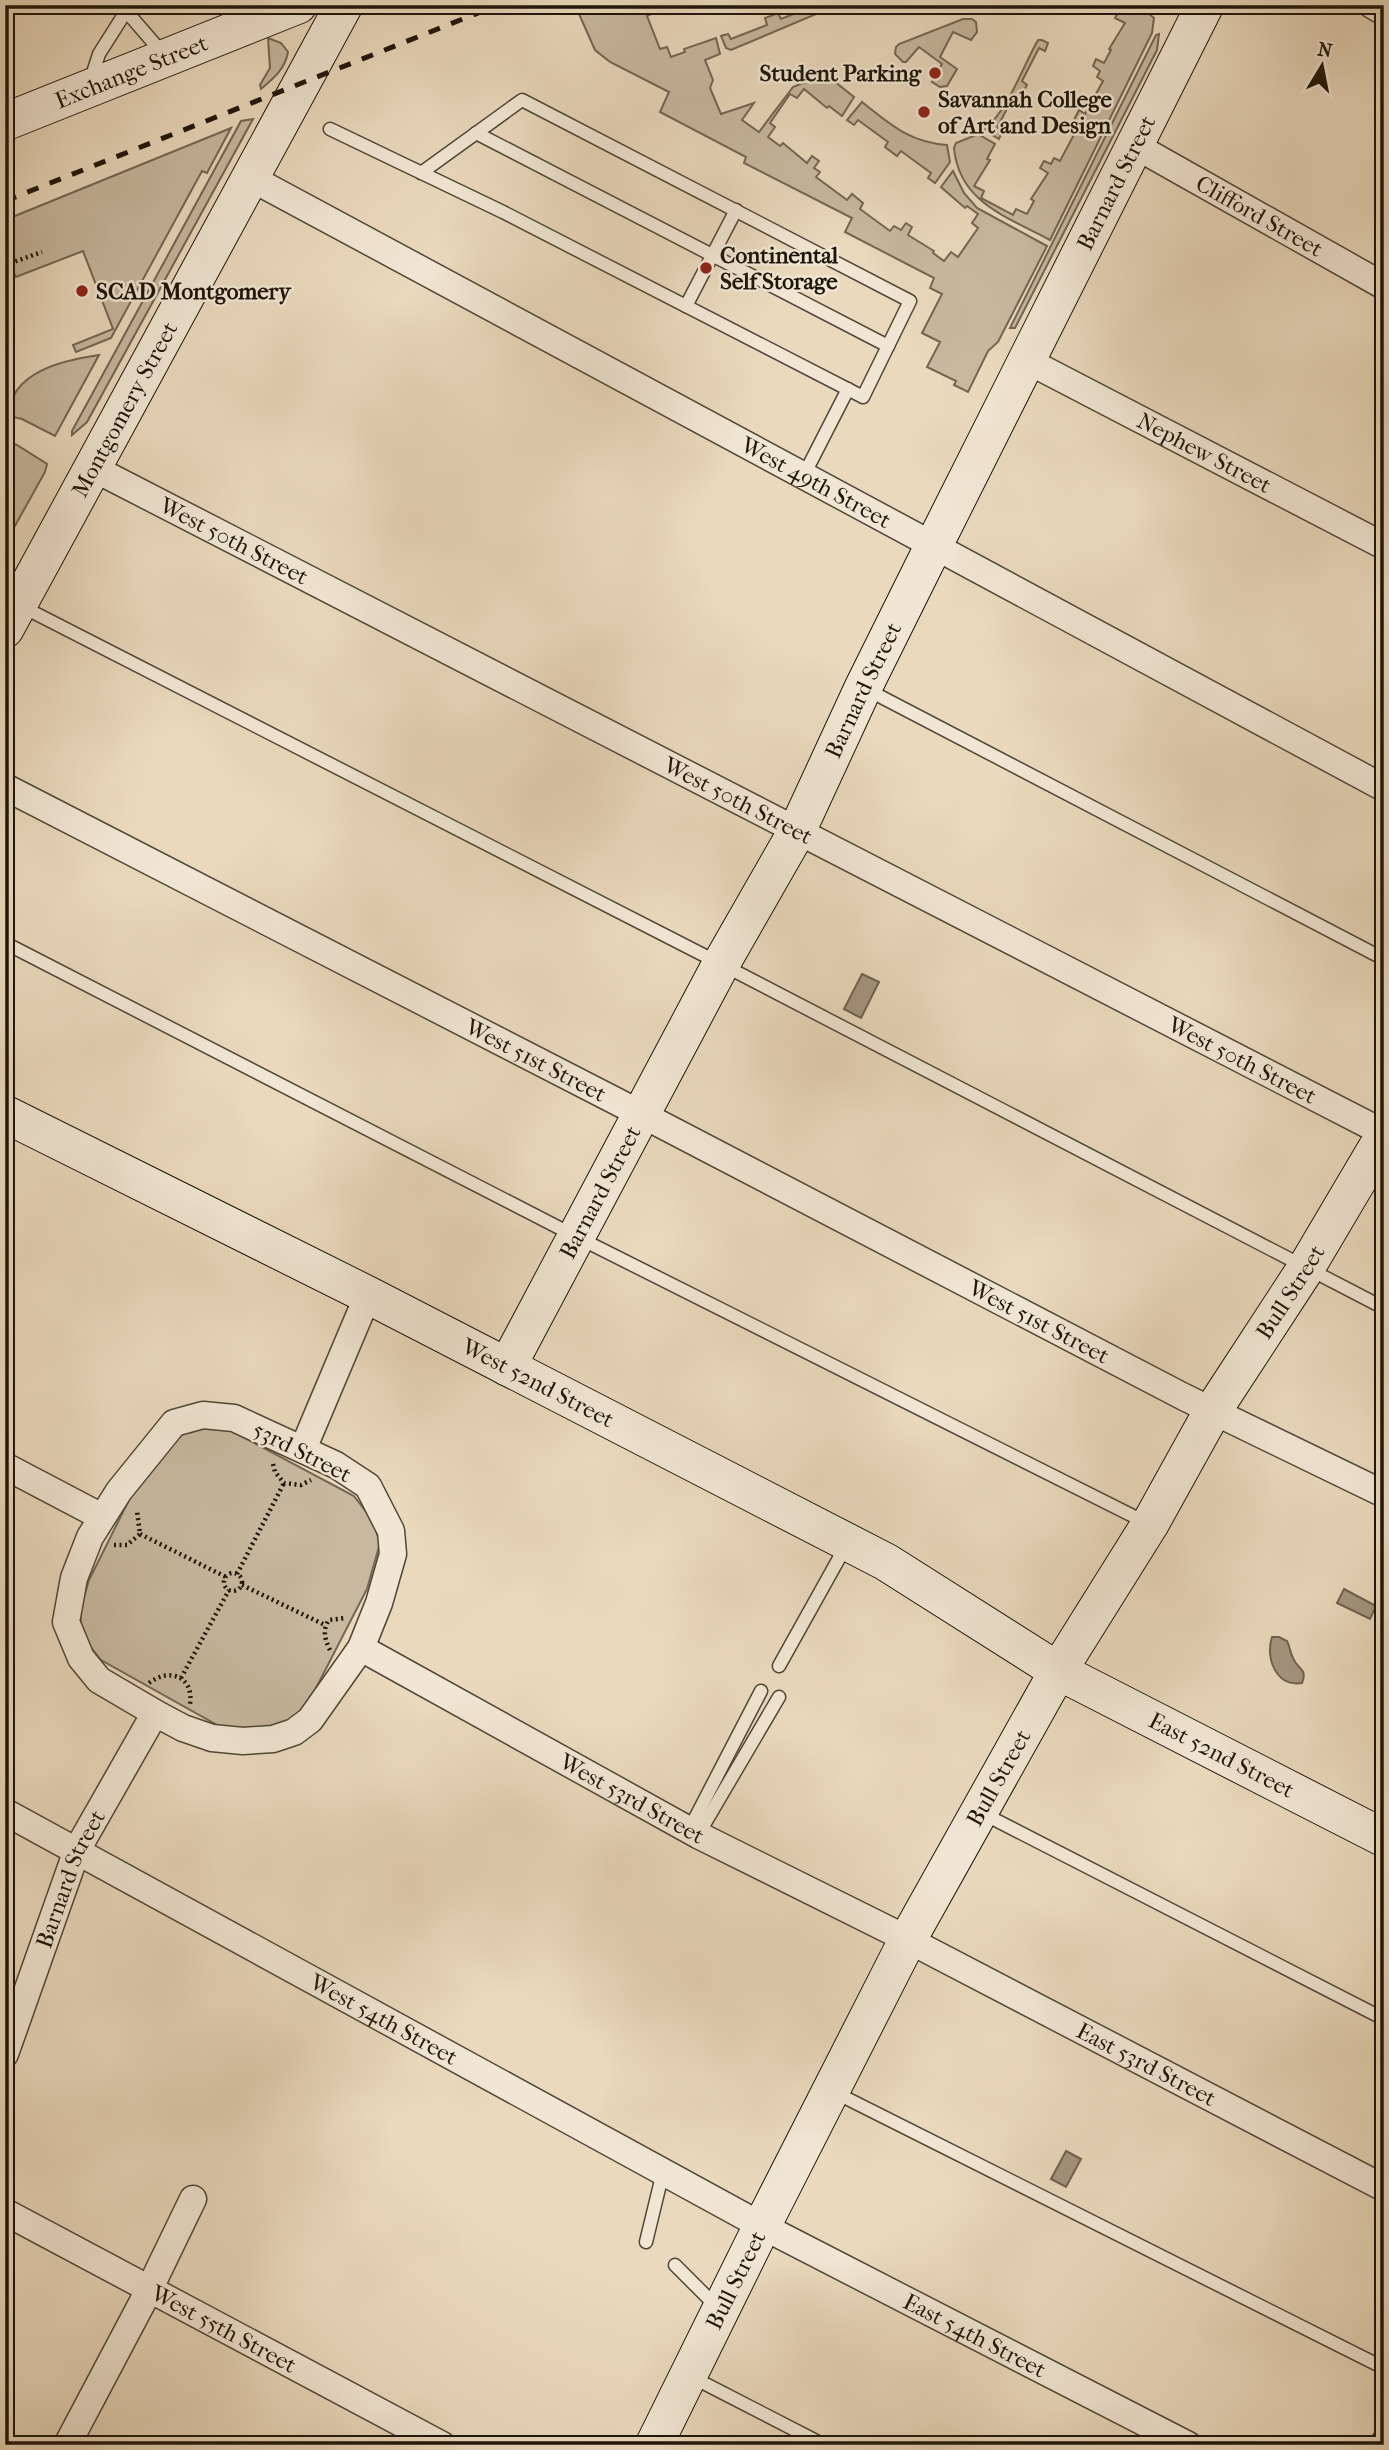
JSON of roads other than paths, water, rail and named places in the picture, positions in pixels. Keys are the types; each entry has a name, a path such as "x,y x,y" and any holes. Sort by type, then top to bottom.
{"street":[{"name":"Exchange Street","path":"5,122 298,5"},
{"name":"Montgomery Street","path":"11,617 344,5"},
{"name":"Barnard Street","path":"507,1367 721,964 797,831 863,688 1205,5"},
{"path":"1371,5 1384,12"},
{"name":"Clifford Street","path":"1134,145 1384,286"},
{"name":"West 49th Street","path":"250,177 1384,788"},
{"name":"Nephew Street","path":"1026,360 1384,546"},
{"name":"West 50th Street","path":"91,467 1384,1135"},
{"name":"West 51st Street","path":"5,788 641,1114 1212,1412 1384,1494"},
{"name":"West 52nd Street","path":"5,1114 368,1295 886,1562 1058,1671"},
{"name":"Bull Street","path":"654,2445 908,1939 979,1811 1058,1671 1150,1524 1212,1412 1306,1268 1384,1135"},
{"path":"303,1449 368,1295"},
{"name":"53rd Street","path":"203,1415 234,1418 303,1449 336,1465 368,1486 391,1531 393,1554 379,1603 361,1648 310,1720 294,1732 273,1739 243,1741 212,1738 183,1728 99,1680 81,1658 66,1622 74,1578 90,1537 102,1517 133,1473 174,1423 203,1415"},
{"path":"5,1466 102,1517"},
{"name":"West 53rd Street","path":"361,1648 694,1833 908,1939"},
{"name":"East 52nd Street","path":"1058,1671 1384,1838"},
{"name":"Barnard Street","path":"5,2054 78,1850 155,1713"},
{"name":"West 54th Street","path":"5,1812 762,2226"},
{"name":"East 53rd Street","path":"908,1939 1384,2188"},
{"path":"67,2445 149,2290 193,2199"},
{"name":"West 55th Street","path":"5,2212 442,2445"},
{"name":"East 54th Street","path":"762,2226 1188,2445"}],"lane":[{"path":"88,89 99,54 128,8 167,58"},
{"path":"330,129 421,173 503,212 863,397 910,300 522,100 421,173"},
{"path":"476,133 888,345"},
{"path":"686,306 736,210"},
{"path":"804,475 848,389"},
{"path":"11,617 721,964 1384,1308"},
{"path":"863,688 1384,959"},
{"path":"5,943 577,1237 1150,1524"},
{"path":"779,1666 848,1543"},
{"path":"694,1833 761,1691"},
{"path":"694,1833 779,1697"},
{"path":"979,1811 1384,2019"},
{"path":"831,2090 1384,2368"},
{"path":"646,2242 663,2172"},
{"path":"675,2265 720,2310"},
{"path":"688,2375 824,2445"}],"railway":[{"path":"5,201 498,5"}],"place":[{"name":"Student Parking","path":"935,73"},
{"name":"Savannah College of Art and Design","path":"924,112"},
{"name":"Continental Self Storage","path":"706,268"},
{"name":"SCAD Montgomery","path":"82,291"}]}
